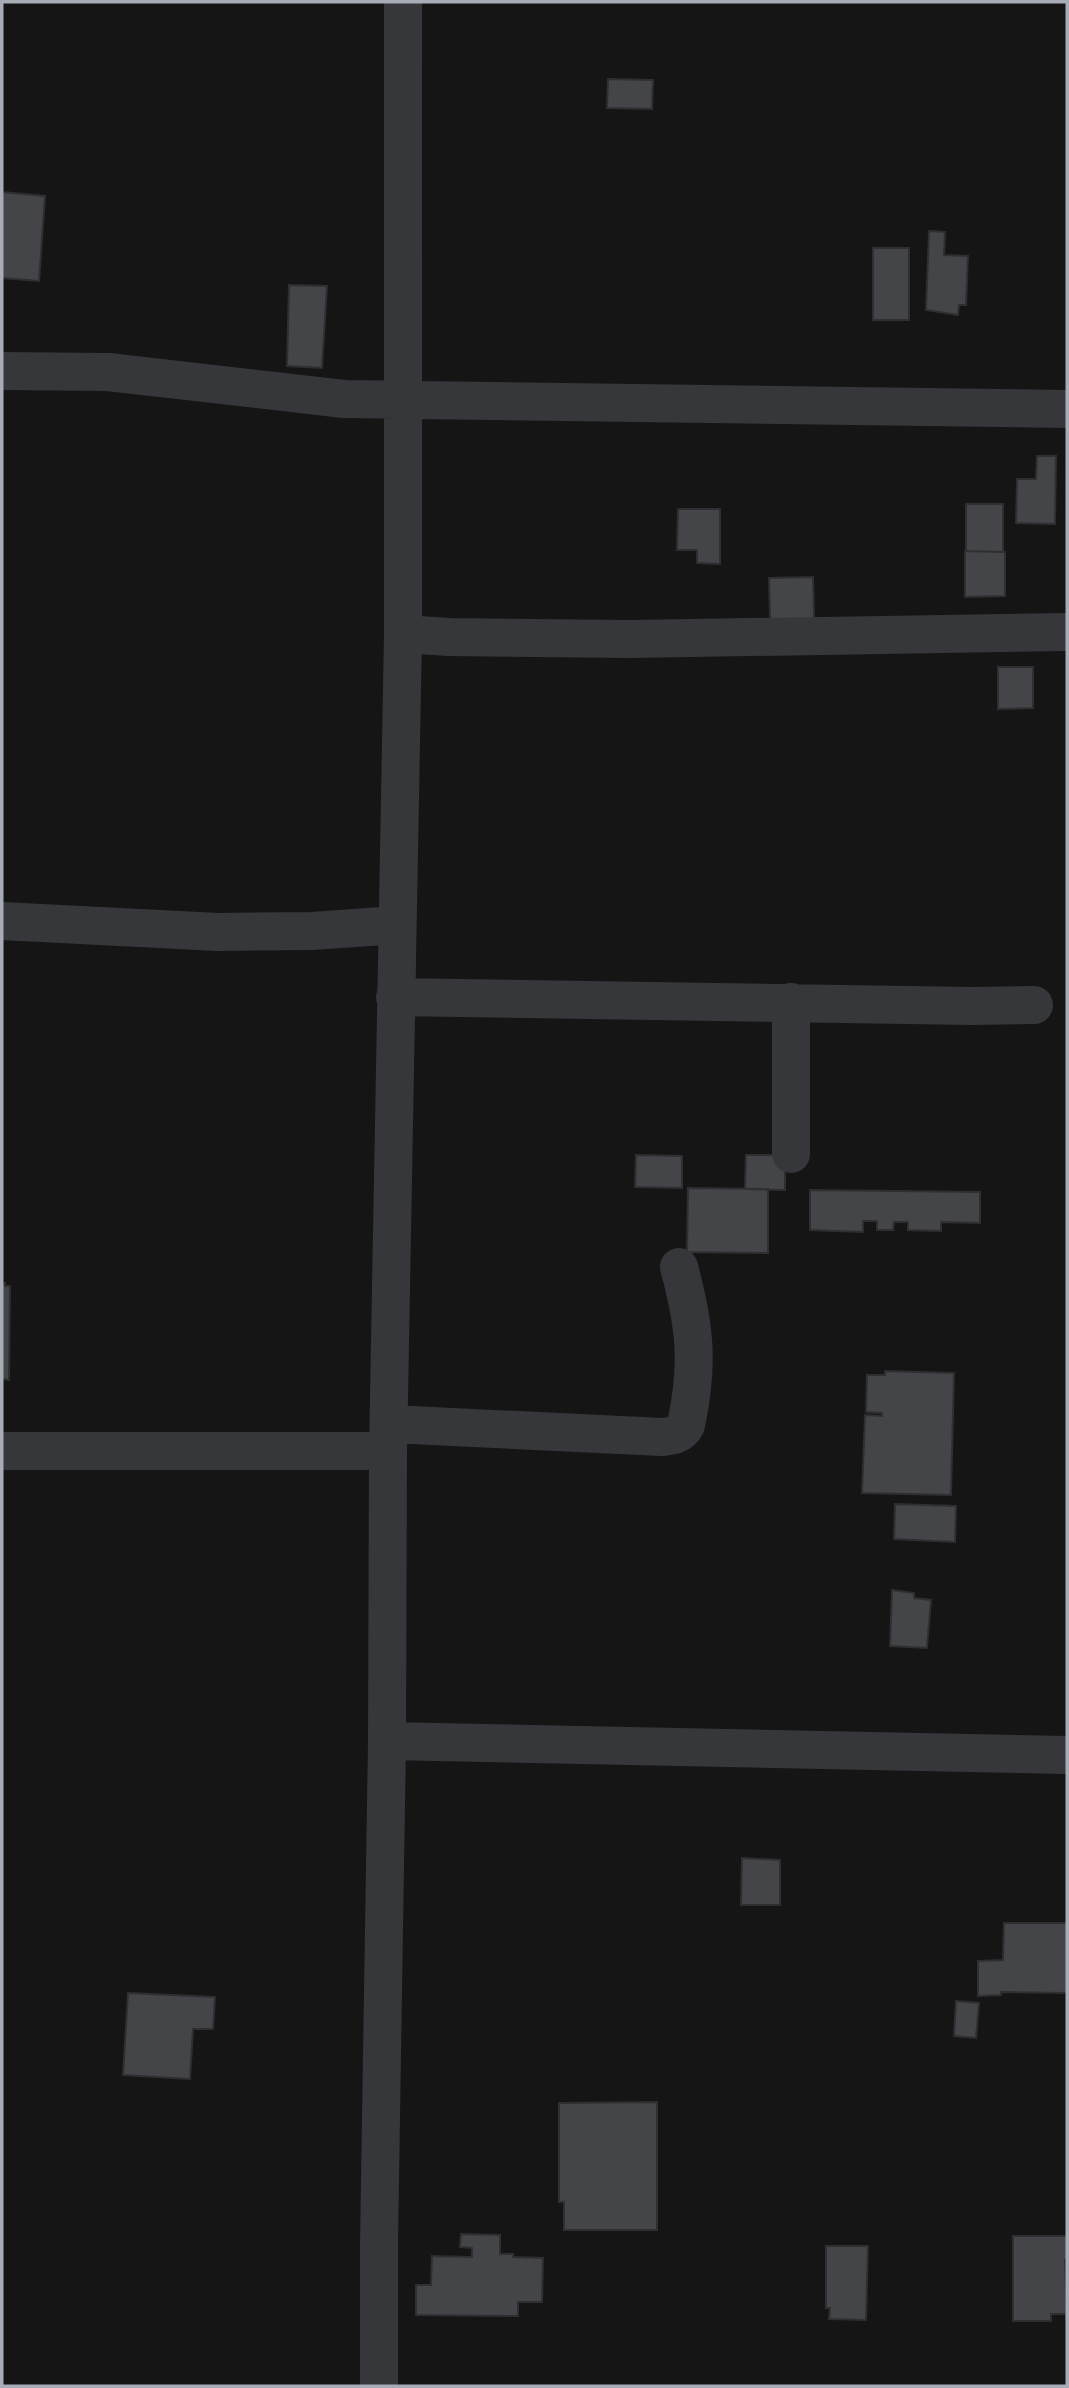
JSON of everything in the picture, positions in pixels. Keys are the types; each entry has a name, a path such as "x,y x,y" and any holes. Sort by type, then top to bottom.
{"street":[{"path":"379,2386 389,1438 402,634 404,2"},
{"path":"2,371 108,372 344,399 1067,409"},
{"path":"402,634 643,639 1067,632"},
{"path":"2,921 218,932 312,931 397,925"},
{"path":"395,997 1034,1005"},
{"path":"791,1154 792,1002"},
{"path":"2,1451 389,1438 675,1435 686,1425 695,1353 691,1312 679,1267"},
{"path":"387,1741 1067,1755"}],"building":[{"path":"608,79 653,80 652,109 607,108"},
{"path":"2,192 45,196 39,281 2,278"},
{"path":"929,231 945,232 944,255 968,256 966,305 959,305 958,315 926,310"},
{"path":"873,248 909,248 909,320 873,320"},
{"path":"289,285 327,286 322,368 287,366"},
{"path":"1037,456 1056,456 1055,524 1016,523 1017,479 1036,479"},
{"path":"966,504 1003,504 1003,552 966,551"},
{"path":"678,509 720,509 720,564 697,563 697,550 677,550"},
{"path":"965,551 1005,552 1005,596 965,597"},
{"path":"813,577 815,650 771,652 769,578"},
{"path":"998,667 1033,667 1033,708 998,709"},
{"path":"636,1155 682,1156 682,1188 635,1187"},
{"path":"746,1155 785,1155 785,1190 745,1189"},
{"path":"688,1188 768,1189 768,1253 687,1252"},
{"path":"810,1190 980,1192 980,1223 941,1222 941,1231 908,1230 908,1222 894,1222 893,1230 877,1230 877,1221 863,1221 863,1232 810,1230"},
{"path":"2,1283 10,1286 9,1380 2,1379"},
{"path":"885,1371 954,1373 951,1495 862,1493 865,1415 882,1416 882,1413 866,1412 867,1375 885,1375"},
{"path":"895,1504 956,1506 955,1542 894,1539"},
{"path":"892,1590 914,1593 914,1598 931,1600 927,1648 890,1646"},
{"path":"742,1858 780,1860 780,1905 741,1905"},
{"path":"1004,1923 1067,1923 1067,1993 1001,1992 1001,1995 978,1996 978,1961 1003,1960"},
{"path":"128,1993 215,1997 213,2029 193,2029 190,2079 123,2075"},
{"path":"956,2001 979,2003 976,2038 954,2036"},
{"path":"657,2102 657,2230 564,2230 564,2202 559,2202 559,2103"},
{"path":"461,2234 500,2235 500,2254 543,2258 542,2302 518,2302 518,2316 416,2315 416,2285 431,2285 432,2256 472,2257 472,2248 460,2247"},
{"path":"1013,2236 1067,2236 1067,2322 1066,2314 1051,2314 1051,2321 1013,2321"},
{"path":"826,2246 868,2246 866,2320 829,2319 830,2308 826,2308"}]}
